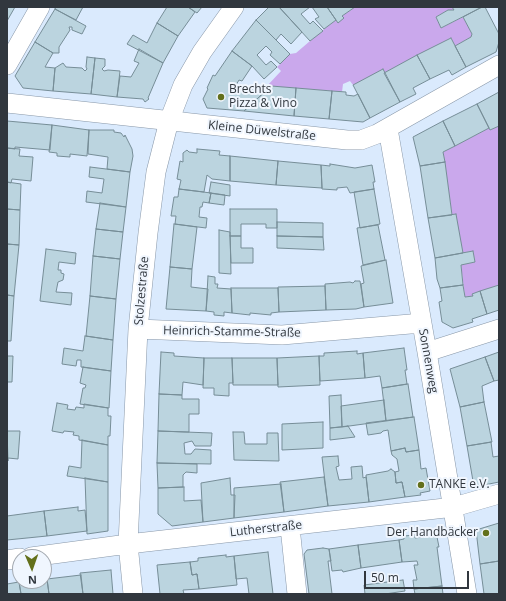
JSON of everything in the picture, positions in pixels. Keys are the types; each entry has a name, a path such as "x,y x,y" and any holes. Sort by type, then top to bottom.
{"street":[{"path":"7,65 40,7"},
{"name":"Stolzestraße","path":"133,594 128,544 138,330 156,172 169,121 183,85 202,52 234,7"},
{"name":"Kleine Düwelstraße","path":"7,103 347,140 361,140 388,129 499,65"},
{"name":"Sonnenweg","path":"388,129 454,507 467,594"},
{"name":"Heinrich-Stamme-Straße","path":"138,330 282,335 422,323"},
{"path":"427,352 499,329"},
{"name":"Lutherstraße","path":"52,554 128,544 290,527 454,507 499,494"},
{"path":"290,527 297,594"}],"shaded area":[{"path":"355,7 452,7 454,10 448,10 436,17 441,28 463,17 472,34 471,37 455,46 451,38 384,73 353,85 350,81 343,84 342,92 267,86 281,71 277,67 290,54 296,53 336,20 344,18 342,16"},
{"path":"499,126 499,285 472,294 473,296 465,297 461,265 475,262 473,251 463,253 452,215 443,152 489,128 490,130"}],"building":[{"path":"7,7 15,7 7,21"},
{"path":"56,7 83,7 76,20 55,9"},
{"path":"167,7 188,7 195,12 178,36 157,23"},
{"path":"188,7 202,7 197,13"},
{"path":"269,7 279,7 302,32 291,44 281,34 276,40 256,20"},
{"path":"279,7 310,7 301,14 310,24 313,21 323,31 310,41"},
{"path":"312,7 327,7 336,20 324,29 315,19 319,17"},
{"path":"327,7 355,7 342,16 344,18 338,23"},
{"path":"452,7 482,7 441,28 436,17 448,10 454,10"},
{"path":"482,7 485,7 499,34 499,42 496,52 466,67 455,46 471,37 472,34 463,17"},
{"path":"55,9 86,26 82,34 72,30 72,27 69,27 70,30 59,47 59,53 53,53 35,42"},
{"path":"256,20 290,54 280,64 270,55 272,52 266,46 257,55 266,65 271,61 277,67 264,79 252,66 232,51"},
{"path":"157,23 178,36 163,63 127,44 133,35 147,43"},
{"path":"451,38 466,67 452,75 449,70 430,79 417,55"},
{"path":"35,42 53,53 45,67 55,68 53,91 23,88 15,76"},
{"path":"139,49 163,63 148,98 149,99 145,102 143,99 117,97 120,76 131,77 139,63 134,61"},
{"path":"232,51 252,66 242,81 239,80 236,85 238,88 245,89 246,86 260,88 262,85 271,86 244,111 207,108 203,99 208,89 207,88 213,75 215,76"},
{"path":"417,55 430,79 413,88 416,94 400,102 384,73"},
{"path":"87,57 95,58 91,94 53,91 55,68 63,63 66,67 82,68 85,71 87,69"},
{"path":"95,58 105,59 105,66 102,69 104,71 120,71 117,97 91,94"},
{"path":"383,69 400,102 370,118 353,85"},
{"path":"271,86 296,88 294,116 244,111"},
{"path":"296,88 332,91 329,119 294,116"},
{"path":"332,91 346,92 346,95 354,96 358,94 370,118 363,122 329,119"},
{"path":"499,92 499,126 490,130 477,104"},
{"path":"477,104 489,128 455,146 443,121"},
{"path":"7,121 52,125 50,150 15,147 15,149 7,148"},
{"path":"443,121 455,146 443,152 445,162 420,166 413,137"},
{"path":"52,125 89,130 87,156 70,154 70,157 57,156 57,153 49,152"},
{"path":"89,130 114,130 114,132 121,133 124,137 125,135 132,149 133,156 130,172 107,169 108,157 88,154"},
{"path":"7,148 20,149 19,156 33,157 31,181 12,179 11,183 7,182"},
{"path":"197,149 220,151 219,155 230,156 230,181 212,179 207,175 204,192 179,189 181,180 177,179 180,161 183,162 183,153 187,150 189,152 197,153"},
{"path":"230,156 278,161 276,185 230,181"},
{"path":"278,161 321,165 322,188 276,185"},
{"path":"445,162 452,215 428,218 420,166"},
{"path":"330,164 355,168 372,165 375,182 373,182 374,189 350,193 347,187 337,188 337,190 322,189 321,165 330,166"},
{"path":"90,167 130,172 126,207 86,202 87,191 102,193 104,179 89,177"},
{"path":"7,182 21,184 20,210 7,209"},
{"path":"211,182 230,185 230,196 209,193"},
{"path":"179,189 211,193 209,203 203,202 202,207 200,207 199,217 207,218 206,228 175,224 176,216 171,216 174,197 178,197"},
{"path":"374,189 380,224 360,228 354,192"},
{"path":"211,193 225,195 224,205 209,203"},
{"path":"100,203 126,207 123,232 96,229"},
{"path":"7,209 20,210 19,245 7,244"},
{"path":"230,209 277,209 277,228 266,228 266,224 241,224 241,236 230,236"},
{"path":"456,214 463,253 435,258 428,218"},
{"path":"277,222 323,223 323,237 277,236"},
{"path":"174,224 197,227 192,269 170,267"},
{"path":"378,225 385,260 363,265 357,228"},
{"path":"96,229 123,232 120,259 93,256"},
{"path":"219,230 230,232 231,274 219,273"},
{"path":"230,236 241,236 241,248 253,248 253,263 231,263"},
{"path":"277,236 323,237 324,250 277,248"},
{"path":"7,244 19,245 14,296 7,295"},
{"path":"46,249 76,253 75,264 59,262 58,270 61,270 61,273 64,274 63,280 58,282 56,292 72,293 71,305 40,301"},
{"path":"473,251 475,262 461,265 463,285 440,288 437,279 435,258"},
{"path":"93,256 120,259 116,299 90,296"},
{"path":"386,260 393,303 364,307 361,284 364,283 361,266"},
{"path":"170,267 192,269 191,287 208,289 206,311 166,309"},
{"path":"208,276 215,277 215,284 218,284 217,288 231,289 232,313 224,312 224,316 214,315 214,312 206,311"},
{"path":"355,281 360,281 364,307 356,309 326,310 325,284 353,283"},
{"path":"463,285 465,297 473,296 472,294 480,291 487,314 472,319 473,322 453,328 442,322 439,302 442,301 440,288"},
{"path":"499,285 499,310 487,314 480,291"},
{"path":"325,286 326,310 279,312 278,287"},
{"path":"231,288 278,288 279,312 271,313 271,315 232,313"},
{"path":"7,295 14,296 11,341 7,341"},
{"path":"90,296 116,299 113,340 86,336"},
{"path":"85,336 113,340 111,371 81,367 81,360 77,360 76,366 62,364 64,348 83,351"},
{"path":"404,348 407,384 382,388 380,376 365,378 363,353"},
{"path":"357,351 357,354 363,353 365,378 320,381 319,356 324,356 324,353"},
{"path":"161,352 174,353 174,356 204,358 203,385 183,382 182,395 159,394"},
{"path":"499,352 499,380 494,381 485,357"},
{"path":"7,356 13,356 12,382 7,382"},
{"path":"319,356 320,385 278,387 277,358"},
{"path":"485,357 494,381 482,386 484,402 460,407 450,369"},
{"path":"204,358 232,358 233,383 229,383 229,396 214,395 214,388 203,388"},
{"path":"232,358 277,358 278,385 233,385"},
{"path":"83,367 111,371 109,408 80,404 83,388 85,388 86,385 80,383"},
{"path":"408,384 413,417 386,421 382,388"},
{"path":"159,394 182,395 182,399 199,399 199,414 189,414 189,432 158,431"},
{"path":"341,395 342,427 330,428 329,396"},
{"path":"384,400 386,421 342,427 341,406"},
{"path":"484,402 492,442 467,446 460,407"},
{"path":"57,403 68,405 67,409 75,410 76,407 84,408 84,404 108,408 108,416 111,416 108,445 79,440 79,436 73,435 74,432 64,431 63,433 52,431"},
{"path":"414,417 419,450 406,452 405,448 391,451 388,430 381,433 368,435 366,423"},
{"path":"323,422 323,448 282,450 282,424"},
{"path":"348,426 355,437 330,440 330,428"},
{"path":"7,431 20,431 18,459 8,458 8,461"},
{"path":"158,431 212,433 211,446 195,446 192,441 184,443 185,454 191,454 195,449 211,450 211,464 157,463"},
{"path":"233,432 244,432 245,444 267,444 267,433 278,433 279,461 234,460"},
{"path":"82,440 108,445 108,482 67,476 69,466 81,468"},
{"path":"491,442 493,457 499,456 499,482 474,487 467,446"},
{"path":"405,448 406,452 419,450 421,469 426,468 430,491 420,493 421,495 405,497 402,482 396,483 395,472 399,471 397,459 392,455 391,451"},
{"path":"338,456 339,466 336,467 339,480 352,479 351,467 362,466 363,478 366,477 369,502 328,506 322,457"},
{"path":"157,463 197,464 197,473 186,472 183,475 183,487 158,488"},
{"path":"391,469 395,472 396,483 402,482 405,497 369,502 366,475 388,471"},
{"path":"324,477 328,506 284,512 280,482"},
{"path":"85,478 108,482 108,531 87,534"},
{"path":"230,478 231,495 235,495 234,518 203,522 201,483"},
{"path":"281,484 284,512 234,518 234,488"},
{"path":"184,487 184,501 201,500 203,522 172,526 158,514 158,488"},
{"path":"78,507 78,511 85,510 87,531 47,536 44,511"},
{"path":"44,511 47,536 7,540 7,516"},
{"path":"499,523 499,561 480,564 476,530"},
{"path":"415,535 415,538 435,535 435,537 437,537 442,586 414,589 413,580 417,580 414,565 418,565 417,561 402,562 399,540 404,539 404,536"},
{"path":"399,540 402,562 361,568 358,545"},
{"path":"358,545 361,568 343,572 342,570 332,571 329,549"},
{"path":"323,548 329,549 331,561 328,561 332,594 309,594 304,554 307,550"},
{"path":"268,552 273,594 249,594 247,578 236,579 234,556"},
{"path":"226,555 226,557 234,556 237,585 199,589 197,574 192,575 190,562 198,561 198,558"},
{"path":"499,561 499,594 484,594 480,564"},
{"path":"190,562 192,575 197,574 199,589 183,590 184,594 160,594 157,565"},
{"path":"111,570 113,594 83,594 80,573"},
{"path":"81,575 83,594 49,594 48,589 52,589 52,578"},
{"path":"403,580 405,591 385,594 365,594 364,585"},
{"path":"12,583 12,589 20,589 21,594 7,594 7,584"},
{"path":"442,586 443,594 415,594 414,589"},
{"path":"20,589 48,589 49,594 21,594"}],"place":[{"name":"Brechts Pizza & Vino","path":"221,97"},
{"name":"TANKE e.V.","path":"421,485"},
{"name":"Der Handbäcker","path":"486,533"}]}
